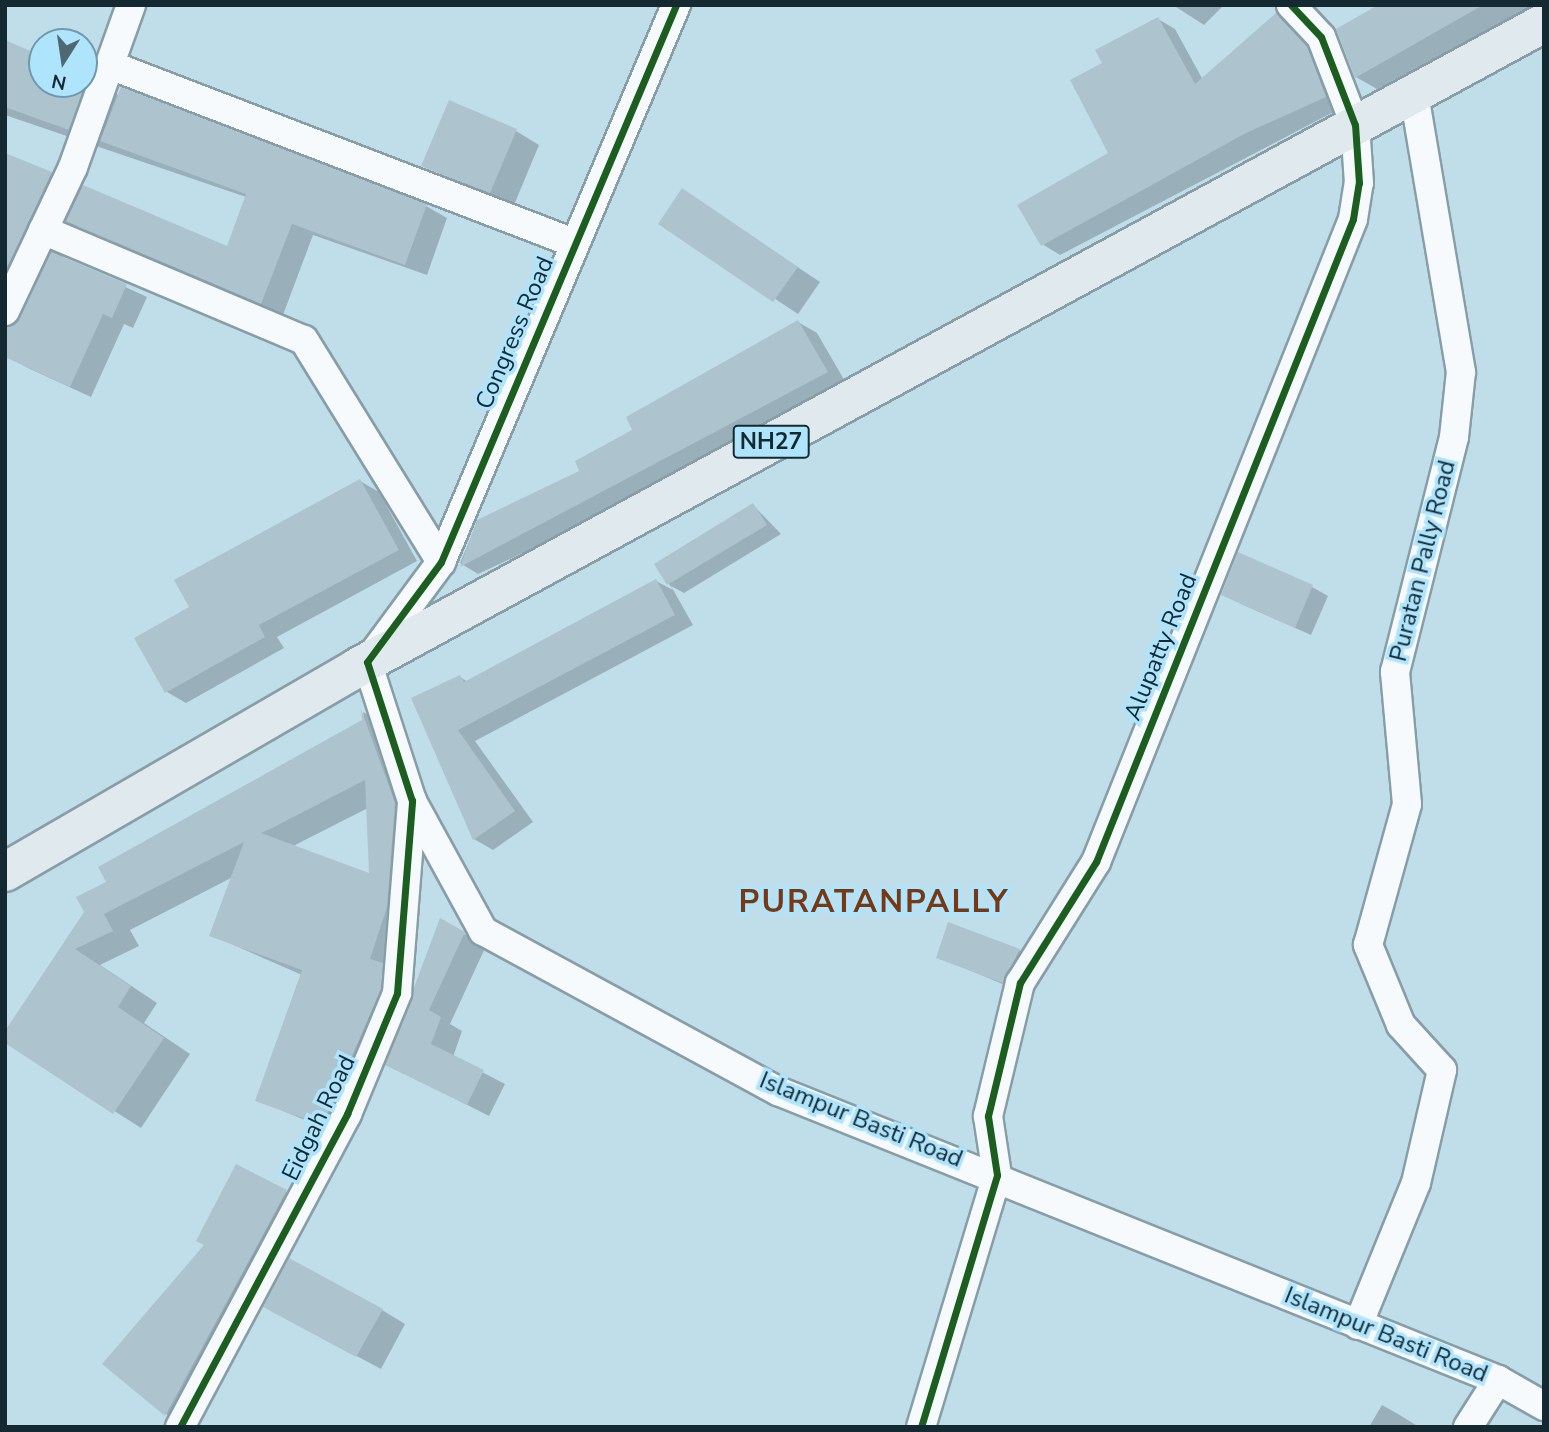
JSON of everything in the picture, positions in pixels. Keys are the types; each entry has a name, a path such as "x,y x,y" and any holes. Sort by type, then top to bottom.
{"main road":[{"name":"NH27","path":"5,872 367,662 1544,23"}],"street":[{"path":"5,311 43,230 110,65 131,5"},
{"name":"Congress Road","path":"367,662 441,562 676,5"},
{"name":"Alupatty Road","path":"997,1175 988,1116 1020,983 1096,862 1344,242 1359,183 1355,125 1321,37 1291,5"},
{"path":"110,65 574,243"},
{"name":"Puratan Pally Road","path":"1358,1325 1416,1183 1442,1070 1401,1025 1368,945 1407,804 1395,672 1454,437 1461,372 1414,94"},
{"path":"43,230 304,340 441,562"},
{"path":"367,662 412,801"},
{"name":"Islampur Basti Road","path":"412,801 483,932 778,1091 997,1175 1358,1325 1498,1380 1544,1406"},
{"name":"Eidgah Road","path":"180,1427 347,1114 397,993 412,801"},
{"path":"921,1427 997,1175"},
{"path":"1468,1427 1498,1380"}],"building":[{"path":"1378,5 1483,5 1355,78 1336,29"},
{"path":"1277,12 1307,46 1326,97 1246,133 1041,246 1017,205 1108,153 1070,80 1102,63 1095,50 1158,17 1195,84"},
{"path":"5,40 28,50 28,98 80,98 69,130 5,107"},
{"path":"121,87 427,204 405,265 292,224 261,304 66,221 83,185 227,246 246,194 100,141"},
{"path":"449,100 517,129 490,193 421,166"},
{"path":"5,153 52,172 5,272"},
{"path":"682,188 798,267 773,302 658,224"},
{"path":"51,252 127,284 112,318 103,314 70,387 5,357 5,327 20,318"},
{"path":"798,320 828,372 460,567 477,520 579,471 575,461 632,430 626,417"},
{"path":"360,479 399,550 259,625 265,637 165,693 134,638 189,607 174,580"},
{"path":"753,503 767,525 667,585 654,564"},
{"path":"1238,552 1313,585 1295,628 1221,595"},
{"path":"656,579 675,615 458,730 515,811 473,840 411,698 460,675 464,682"},
{"path":"361,709 395,803 387,907 370,959 383,963 381,989 322,1125 255,1101 302,970 209,936 244,842 104,914 113,931 75,949 131,986 118,1007 164,1038 113,1114 5,1043 5,1031 84,912 76,897 106,882 98,867 362,720","holes":["365,780 369,873 261,833"]},
{"path":"440,918 465,932 429,1010 441,1017 431,1044 484,1070 467,1105 385,1065"},
{"path":"948,922 1020,949 1003,983 936,958"},
{"path":"236,1164 287,1190 165,1416 102,1364 204,1245 196,1241"},
{"path":"289,1258 383,1309 356,1357 263,1307"}],"cycle path":[{"path":"180,1427 347,1114 397,993 412,801 367,662 441,562 676,5"},
{"path":"921,1427 997,1175 988,1116 1020,983 1096,862 1353,219 1359,183 1355,125 1321,37 1291,5"}],"district":[{"name":"PURATANPALLY","path":"874,902"}]}
